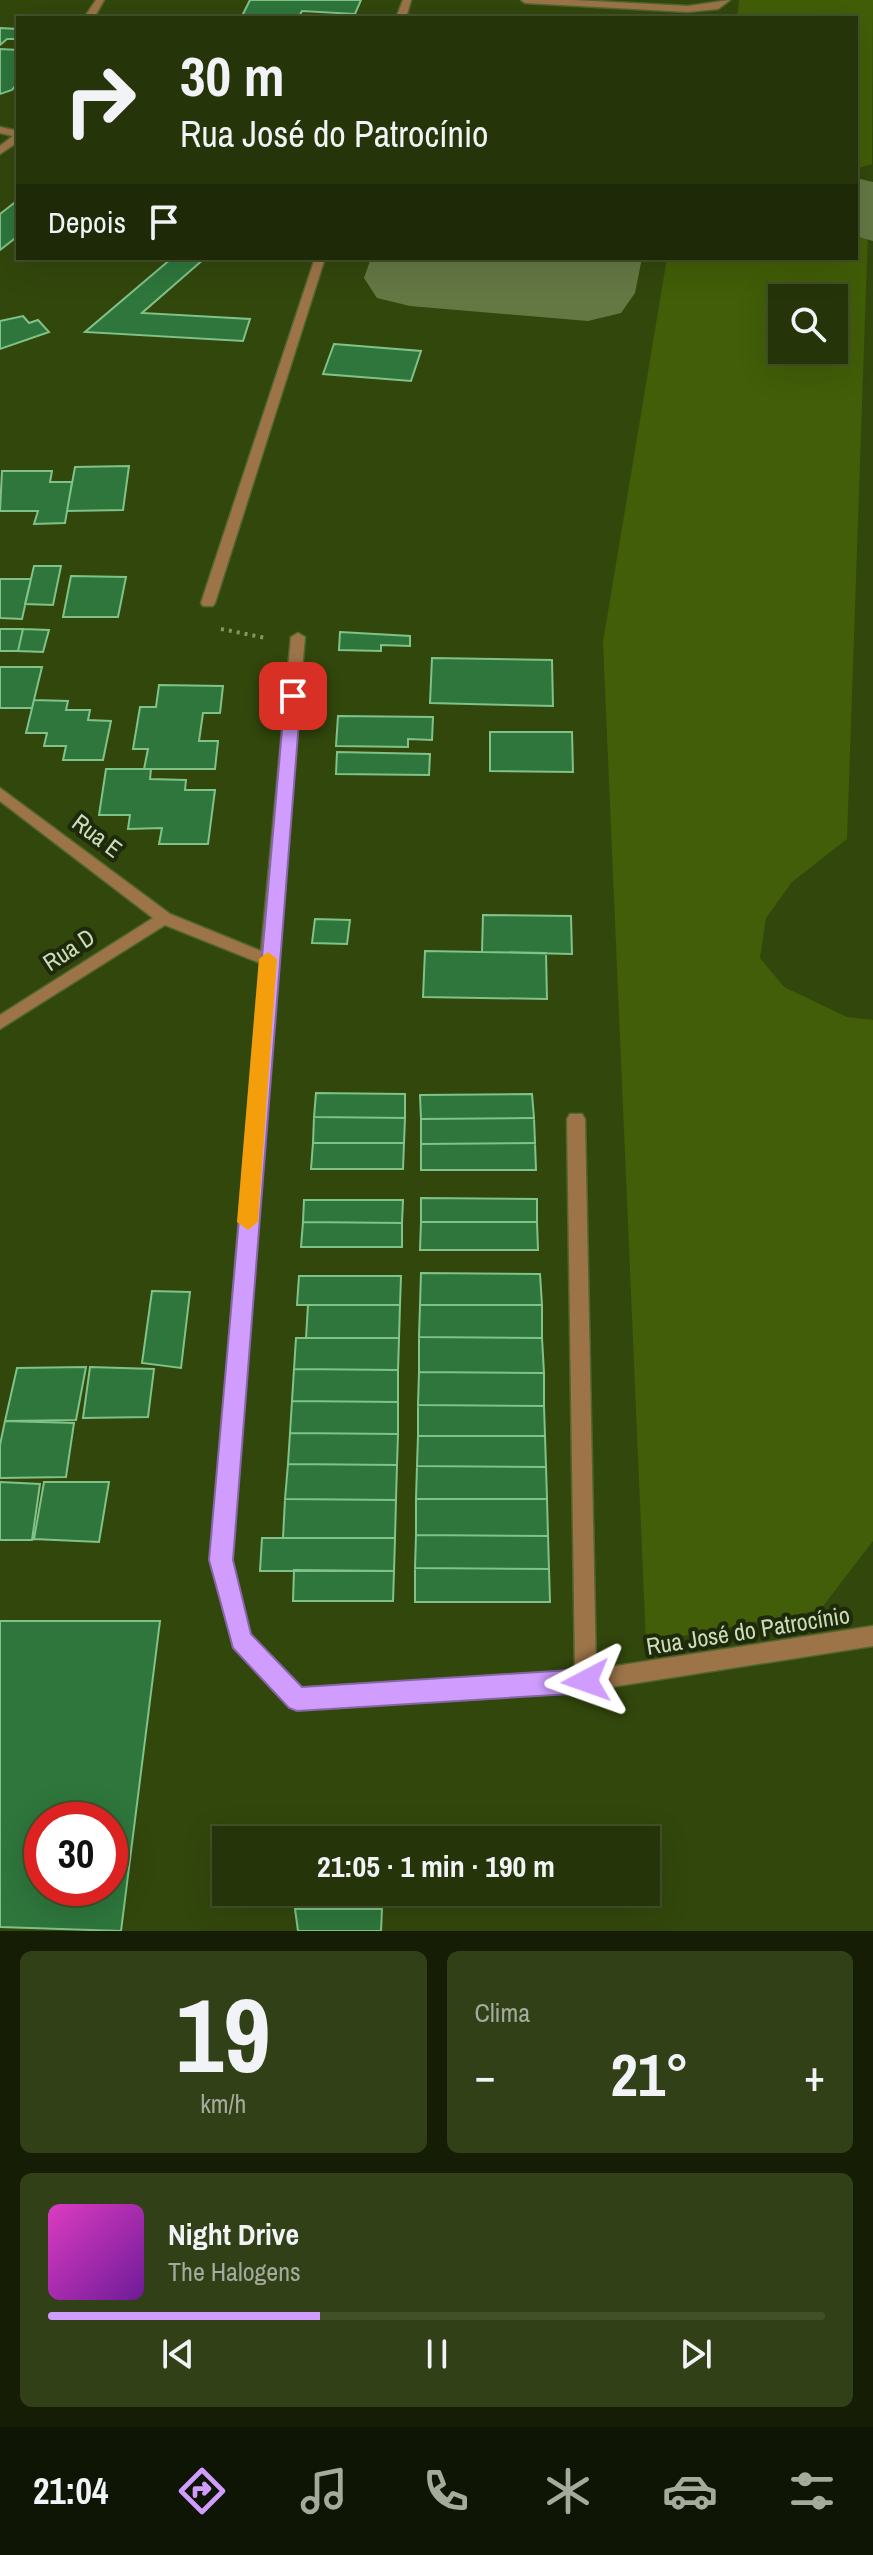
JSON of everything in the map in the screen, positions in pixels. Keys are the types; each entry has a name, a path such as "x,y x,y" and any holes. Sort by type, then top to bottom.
{"street":[{"path":"525,0 688,9 715,7 726,0"},
{"path":"0,151 16,138"},
{"path":"208,603 319,260"},
{"name":"Rua José do Patrocínio","path":"298,637 268,960 221,1560 241,1640 297,1699 586,1681 873,1636"},
{"name":"Rua E","path":"0,793 164,918 268,960"},
{"name":"Rua D","path":"0,1023 164,918"},
{"path":"576,1119 586,1681"}],"path":[{"path":"208,603 212,627 265,638 298,637"}],"green space":[{"path":"739,0 873,0 872,164 858,168 858,16 737,16"},
{"path":"858,224 868,231 847,839 792,882 766,918 760,958 784,987 847,1017 873,1020 873,1541 820,1610 646,1643 603,642 667,260 858,260"}],"building":[{"path":"250,0 361,0 355,14 302,11 299,16 242,16"},
{"path":"0,28 16,29 16,39 7,39 0,45"},
{"path":"0,49 16,50 16,85 12,90 0,94"},
{"path":"16,202 16,238 0,250 0,214"},
{"path":"170,260 203,260 142,313 250,319 243,341 85,332"},
{"path":"23,316 29,323 38,320 49,332 0,349 0,321"},
{"path":"334,344 421,351 411,381 323,374"},
{"path":"129,466 123,510 67,511 75,467"},
{"path":"2,471 52,471 50,482 72,482 65,523 34,524 38,511 0,511"},
{"path":"34,566 61,566 53,605 25,604"},
{"path":"71,576 126,577 118,617 63,617"},
{"path":"0,579 31,579 22,619 0,618"},
{"path":"0,629 23,629 18,651 0,651"},
{"path":"23,629 49,630 43,652 18,651"},
{"path":"340,632 410,636 410,646 381,645 381,651 339,650"},
{"path":"432,658 552,660 553,706 430,703"},
{"path":"0,667 42,667 32,708 0,708"},
{"path":"159,685 223,686 220,713 203,713 199,741 218,741 215,769 144,769 148,749 133,749 140,707 156,707"},
{"path":"34,700 68,701 66,710 90,710 88,720 111,721 103,760 63,760 66,746 44,746 47,733 26,733"},
{"path":"338,716 433,717 432,740 408,739 408,747 336,746"},
{"path":"490,732 572,732 573,772 490,771"},
{"path":"337,752 430,754 429,775 336,774"},
{"path":"106,769 151,769 150,779 186,780 185,790 215,790 208,844 159,844 162,828 128,829 130,815 99,815"},
{"path":"483,915 571,916 572,954 482,952"},
{"path":"315,919 350,920 347,944 312,943"},
{"path":"425,951 546,953 547,999 423,997"},
{"path":"316,1093 405,1094 405,1118 314,1117"},
{"path":"532,1094 534,1118 421,1119 420,1095"},
{"path":"314,1117 405,1118 404,1143 313,1143"},
{"path":"534,1118 535,1143 421,1144 421,1119"},
{"path":"313,1143 404,1143 403,1169 311,1169"},
{"path":"535,1143 536,1170 421,1170 421,1144"},
{"path":"421,1198 537,1199 537,1222 421,1222"},
{"path":"304,1200 403,1200 402,1223 303,1222"},
{"path":"303,1222 402,1223 402,1247 301,1247"},
{"path":"421,1222 537,1222 538,1250 420,1250"},
{"path":"421,1273 540,1274 542,1305 420,1305"},
{"path":"299,1276 401,1276 400,1305 297,1305"},
{"path":"152,1291 190,1292 181,1368 142,1363"},
{"path":"308,1305 400,1305 399,1338 306,1338"},
{"path":"420,1305 542,1305 542,1338 419,1337"},
{"path":"419,1337 542,1338 544,1373 419,1372"},
{"path":"296,1338 399,1338 398,1370 294,1369"},
{"path":"86,1367 76,1420 5,1421 17,1368"},
{"path":"90,1367 154,1369 148,1417 83,1418"},
{"path":"294,1369 398,1370 398,1402 292,1401"},
{"path":"419,1372 544,1373 544,1406 418,1405"},
{"path":"292,1401 398,1402 398,1434 290,1433"},
{"path":"418,1405 544,1406 545,1436 418,1436"},
{"path":"5,1421 74,1423 66,1477 0,1478 0,1445"},
{"path":"290,1433 398,1434 397,1465 288,1464"},
{"path":"418,1436 545,1436 546,1467 417,1466"},
{"path":"288,1464 397,1465 396,1500 285,1499"},
{"path":"417,1466 546,1467 547,1499 416,1499"},
{"path":"0,1482 40,1484 32,1540 0,1540"},
{"path":"44,1482 109,1482 99,1542 34,1539"},
{"path":"285,1499 396,1500 395,1538 283,1538"},
{"path":"416,1499 547,1499 548,1536 416,1535"},
{"path":"416,1535 548,1536 549,1569 415,1568"},
{"path":"262,1538 395,1538 394,1571 260,1571"},
{"path":"415,1568 549,1569 550,1602 415,1602"},
{"path":"294,1570 394,1571 393,1601 293,1601"},
{"path":"0,1621 160,1621 128,1875 128,1802 24,1802 24,1906 124,1906 121,1931 0,1927"},
{"path":"295,1909 382,1909 381,1931 298,1931"}],"taxiway":[{"path":"858,205 873,214"},
{"path":"416,260 410,278 588,293 596,260"}],"slow traffic":[{"path":"248,1222 268,959"}],"route":[{"path":"293,696 268,960 221,1560 241,1640 297,1699 586,1681"}]}
